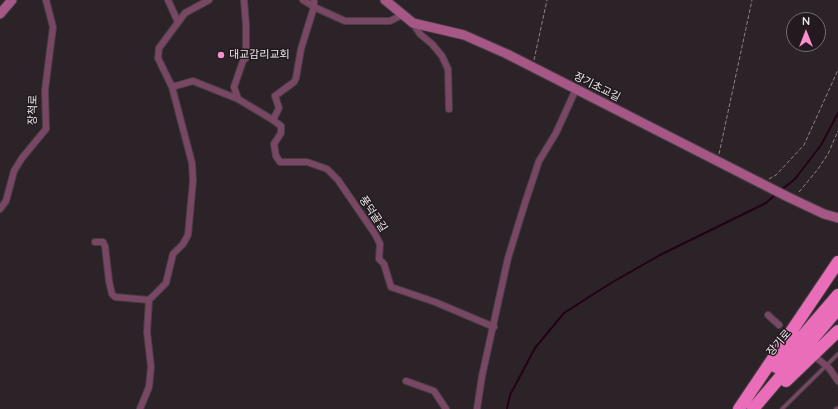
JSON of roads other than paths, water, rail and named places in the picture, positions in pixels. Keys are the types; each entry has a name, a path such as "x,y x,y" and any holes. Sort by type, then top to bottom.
{"highway":[{"path":"739,409 838,262"},
{"name":"장기로","path":"739,409 838,295"},
{"name":"장기로","path":"753,409 838,309"},
{"path":"759,409 838,331"}],"main road":[{"path":"0,14 12,0"},
{"name":"장기초교길","path":"385,0 413,23 470,38 530,65 576,90 790,198 824,214 838,218"}],"street":[{"name":"장척로","path":"0,209 7,196 14,171 22,158 46,130 46,90 53,28 46,0"},
{"path":"168,0 178,22"},
{"path":"140,409 149,387 151,368 147,332 150,300 166,283 174,254 183,244 188,235 192,181 192,163 172,88 158,58 160,48 185,13 209,0"},
{"path":"238,99 234,87 243,61 246,58 244,0"},
{"path":"303,0 314,7 345,21 390,21 402,15"},
{"path":"172,88 193,81 238,99 273,120 279,108 275,96 294,82 296,78 301,49 314,7 314,0"},
{"name":"장기초교길","path":"413,23 420,34 432,44 442,56 448,69 449,109"},
{"path":"477,409 482,376 508,258 539,161 556,133 576,90"},
{"name":"풍덕골길","path":"273,120 281,126 281,133 274,144 276,156 280,162 306,162 327,169 338,180 375,234 380,244 379,259 384,264 391,287 435,302 494,327"},
{"path":"94,242 103,242 105,246 112,294 120,298 150,300"},
{"path":"768,315 779,325"},
{"path":"818,359 826,366 838,381"},
{"path":"406,381 434,391 446,409"}],"lane":[{"path":"782,409 838,354"}],"waterway":[{"path":"781,190 795,179 821,145 838,113"},
{"path":"507,409 510,395 535,348 564,313 611,283 660,255 766,203 776,194"}],"place":[{"name":"대교감리교회","path":"221,55"}]}
